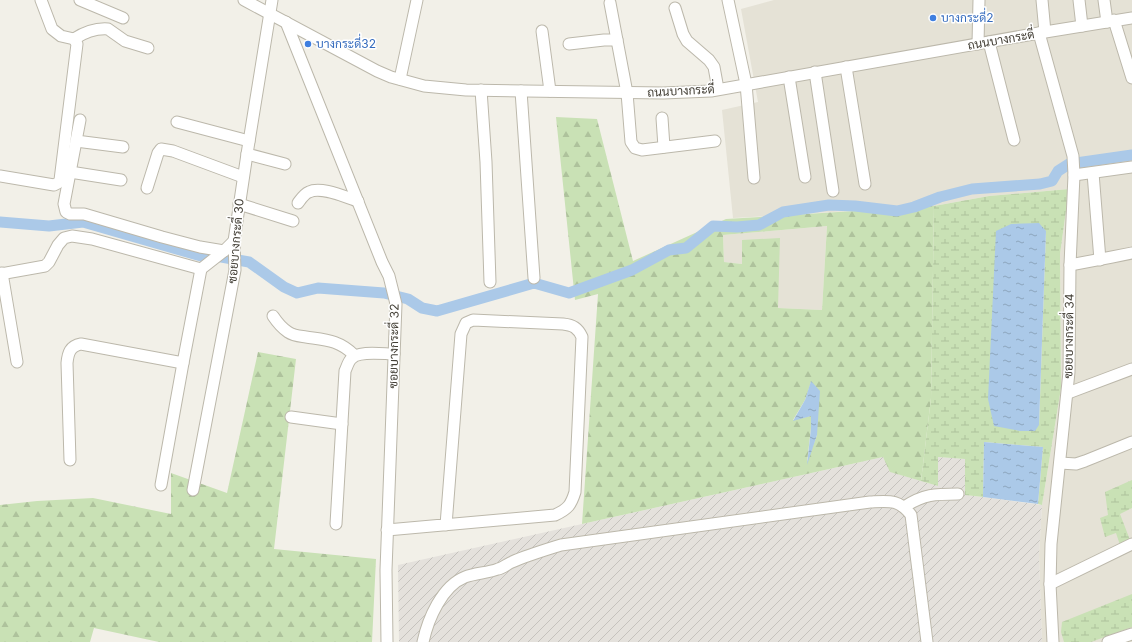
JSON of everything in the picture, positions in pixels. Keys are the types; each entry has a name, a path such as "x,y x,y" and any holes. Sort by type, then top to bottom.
{"street":[{"path":"0,176 54,185 60,180 77,44 74,40 61,36 52,29 41,0"},
{"path":"80,0 123,18"},
{"name":"ถนนบางกระดี่","path":"244,0 377,71 400,79 424,86 481,90 550,92 663,93 718,89 1132,18"},
{"name":"ซอยบางกระดี่ 30","path":"193,490 235,268 234,241 239,204 272,0"},
{"path":"400,79 417,0"},
{"path":"731,0 746,84 754,178"},
{"path":"978,0 978,44"},
{"name":"ซอยบางกระดี่ 34","path":"1042,0 1042,33 1074,166 1070,265 1070,350 1068,393 1051,544 1050,584 1052,642"},
{"path":"1079,0 1082,26"},
{"path":"1104,0 1110,21 1132,78"},
{"path":"610,3 627,93 631,142 635,148 642,150 715,141"},
{"path":"675,8 683,34 687,41 709,60 714,67 718,89"},
{"name":"ซอยบางกระดี่ 32","path":"286,22 389,276 396,304 387,530 387,642"},
{"path":"74,40 84,33 108,29 125,41 148,48"},
{"path":"542,31 550,92"},
{"path":"569,44 617,40"},
{"path":"989,42 1014,140"},
{"path":"846,67 865,184"},
{"path":"815,72 833,191"},
{"path":"789,76 805,177"},
{"path":"481,90 486,162 490,282"},
{"path":"521,91 534,278"},
{"path":"662,118 664,147"},
{"path":"80,120 64,204 66,212 70,214 84,214 200,247 213,261"},
{"path":"177,122 249,141"},
{"path":"76,142 123,147"},
{"path":"146,188 158,153 161,150 173,151 243,178"},
{"path":"247,154 285,164"},
{"path":"1074,166 1093,173 1132,167"},
{"path":"70,172 121,180"},
{"path":"1093,173 1100,260"},
{"path":"298,203 308,192 316,190 327,191 358,201"},
{"path":"239,204 293,221"},
{"path":"17,362 1,274 45,266 64,238 72,236 92,239 213,261"},
{"path":"161,485 183,363 213,261 234,241"},
{"path":"1070,265 1132,253"},
{"path":"273,316 281,326 294,335 335,342 347,348 354,355"},
{"path":"387,530 446,525 555,515 567,509 575,492 582,337 579,330 572,325 473,320 466,323 462,334 446,525"},
{"path":"70,460 66,363 68,355 75,345 81,344 100,347 183,363"},
{"path":"336,524 345,371 354,355 394,354"},
{"path":"1068,393 1132,369"},
{"path":"291,417 342,424"},
{"path":"1060,463 1076,464 1132,442"},
{"path":"904,506 917,498 932,494 958,494"},
{"path":"423,642 431,615 456,581 467,576 498,569 539,551 561,545 870,502 896,503 904,506 911,515 927,642"},
{"path":"1050,584 1132,544"},
{"path":"1108,642 1132,634"}],"shaded area":[{"path":"774,0 1132,0 1132,642 1042,642 1039,555 1042,505 1061,388 1060,254 1069,189 989,196 934,206 733,218 722,110 758,102 741,9"},
{"path":"827,226 822,310 778,308 742,240 742,264 724,262 723,235"},
{"path":"883,457 891,472 938,486 938,457 965,459 966,495 1042,505 1039,555 1042,642 399,642 398,565"}],"green space":[{"path":"556,117 597,119 633,261 726,219 934,206 931,398 921,481 890,472 883,457 582,524 598,294 575,300","holes":["827,226 822,310 778,308 780,238 742,240 742,264 724,262 723,235","811,382 817,435 807,462 811,416 793,420 805,400"]},
{"path":"1069,189 1060,254 1061,388 1042,505 1038,504 1043,447 984,442 983,497 965,495 965,459 938,457 938,486 921,481 931,398 934,206 989,196","holes":["1046,231 1039,425 994,426"]},
{"path":"258,352 296,359 274,549 376,559 372,642 159,642 94,628 90,642 0,642 0,505 37,501 93,498 171,514 171,473 227,493"},
{"path":"1132,480 1132,508 1120,514 1130,540 1120,545 1116,533 1105,537 1100,518 1108,515 1105,492"},
{"path":"1132,594 1132,627 1091,642 1064,642 1061,632 1062,622"}],"water":[{"path":"1039,223 1046,231 1039,425 1035,431 1020,431 994,426 988,399 996,231 1011,224"},
{"path":"811,381 820,391 817,435 807,465 811,416 793,421 805,400"},
{"path":"984,442 1043,447 1038,504 983,497"}],"waterway":[{"path":"0,222 49,226 83,222 201,256 216,256 249,262 284,287 297,293 318,288 384,293 408,299 422,308 437,311 534,283 569,293 632,270 669,250 686,248 713,226 737,227 759,225 783,212 829,205 855,206 897,211 914,207 940,197 972,189 1040,184 1052,181 1058,171 1069,164 1132,155"}],"place":[{"name":"บางกระดี่2","path":"933,18"},
{"name":"บางกระดี่32","path":"308,44"}]}
